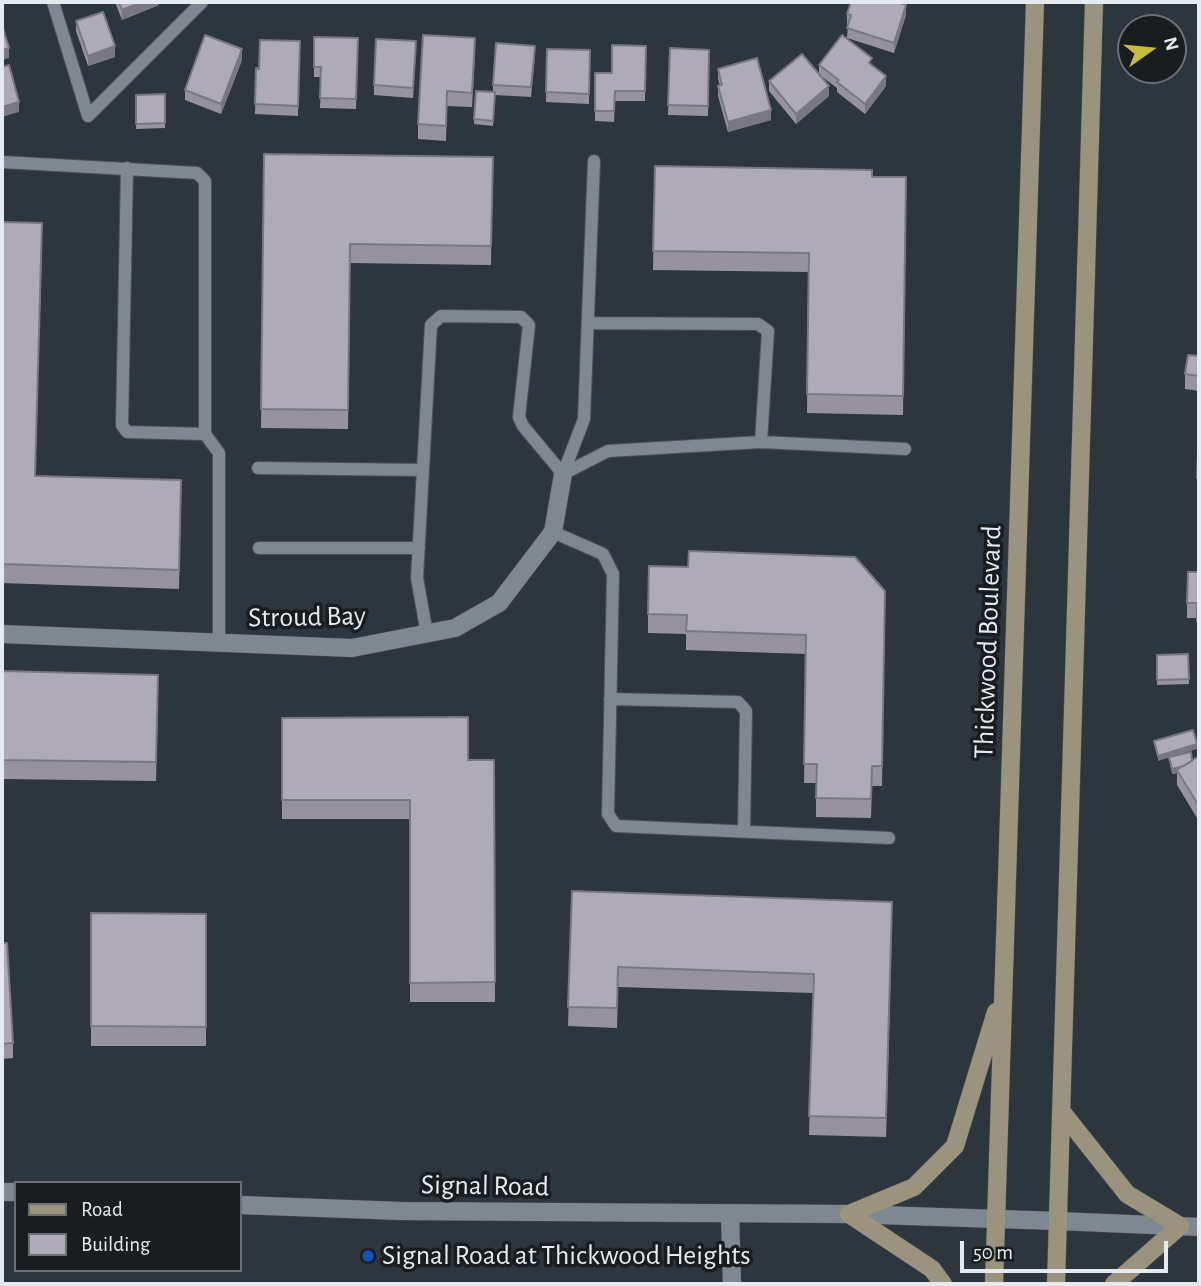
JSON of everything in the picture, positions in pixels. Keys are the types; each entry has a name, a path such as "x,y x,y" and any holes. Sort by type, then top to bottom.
{"main road":[{"name":"Thickwood Boulevard","path":"994,1284 1035,2"},
{"path":"1056,1284 1094,2"},
{"path":"849,1214 914,1187 955,1146 1002,990"},
{"path":"1062,1112 1127,1194 1180,1226 1114,1284"},
{"path":"849,1214 932,1269 943,1284"}],"street":[{"name":"Stroud Bay","path":"2,634 352,648 455,628 499,603 553,532 563,474"},
{"name":"Signal Road","path":"242,1205 401,1211 849,1214 1199,1227"},
{"path":"730,1214 733,1284"}],"lane":[{"path":"53,2 88,116 202,2"},
{"path":"2,162 197,173 205,181 205,434 219,453 219,644"},
{"path":"563,474 584,419 594,162"},
{"path":"127,168 122,425 127,432 205,434"},
{"path":"427,634 417,578 431,325 441,316 521,317 528,325 519,417 523,426 563,474"},
{"path":"588,323 758,324 768,331 761,442"},
{"path":"563,474 608,451 761,442 905,449"},
{"path":"258,468 423,470"},
{"path":"553,532 603,554 614,574 608,814 616,826 889,838"},
{"path":"259,548 419,548"},
{"path":"610,699 738,702 746,711 744,831"}],"building":[{"path":"119,2 142,2 122,10"},
{"path":"851,2 897,2 906,5 894,43 847,28 851,15 847,14"},
{"path":"103,12 115,46 88,56 76,21"},
{"path":"2,25 9,48 2,50"},
{"path":"205,35 242,49 221,104 185,90"},
{"path":"423,35 475,38 472,93 447,91 446,126 418,124"},
{"path":"842,35 872,58 869,63 886,76 865,104 819,65"},
{"path":"314,37 358,38 356,99 320,98 321,67 314,67"},
{"path":"376,39 416,41 413,88 374,85"},
{"path":"260,40 300,41 298,106 255,104"},
{"path":"496,43 535,46 531,87 493,85"},
{"path":"612,45 646,46 645,91 615,91 614,111 595,111 595,73 612,73"},
{"path":"670,48 709,50 708,106 668,105"},
{"path":"547,49 590,50 589,94 546,92"},
{"path":"802,54 829,86 796,114 769,81"},
{"path":"757,58 771,110 728,122 718,86 722,85 718,69"},
{"path":"9,65 19,102 2,107 2,67"},
{"path":"476,91 495,92 493,121 474,119"},
{"path":"165,94 165,123 136,124 136,95"},
{"path":"264,154 493,157 491,246 350,244 348,410 261,409"},
{"path":"655,166 872,170 872,177 906,177 903,396 807,394 809,253 653,251"},
{"path":"2,222 42,223 35,476 181,480 179,570 2,564"},
{"path":"1188,355 1199,356 1199,376 1185,374"},
{"path":"1198,452 1199,478 1197,478"},
{"path":"689,551 855,557 885,591 882,766 872,766 871,799 816,798 817,764 804,764 806,635 686,631 687,615 648,614 649,566 688,567"},
{"path":"1188,572 1199,572 1199,621 1197,603 1187,603"},
{"path":"1188,654 1189,679 1157,680 1157,655"},
{"path":"2,671 158,675 156,762 2,760"},
{"path":"468,717 468,760 494,760 495,982 410,983 410,800 282,800 282,718"},
{"path":"1193,730 1197,744 1158,756 1154,741"},
{"path":"1191,752 1192,761 1172,769 1169,757"},
{"path":"1199,756 1199,802 1197,803 1177,770"},
{"path":"572,891 892,902 886,1118 809,1116 814,974 618,967 617,1008 568,1007"},
{"path":"91,913 206,914 206,1027 91,1026"},
{"path":"2,943 7,943 13,1043 2,1044"}],"place":[{"name":"Signal Road at Thickwood Heights","path":"368,1256"}]}
